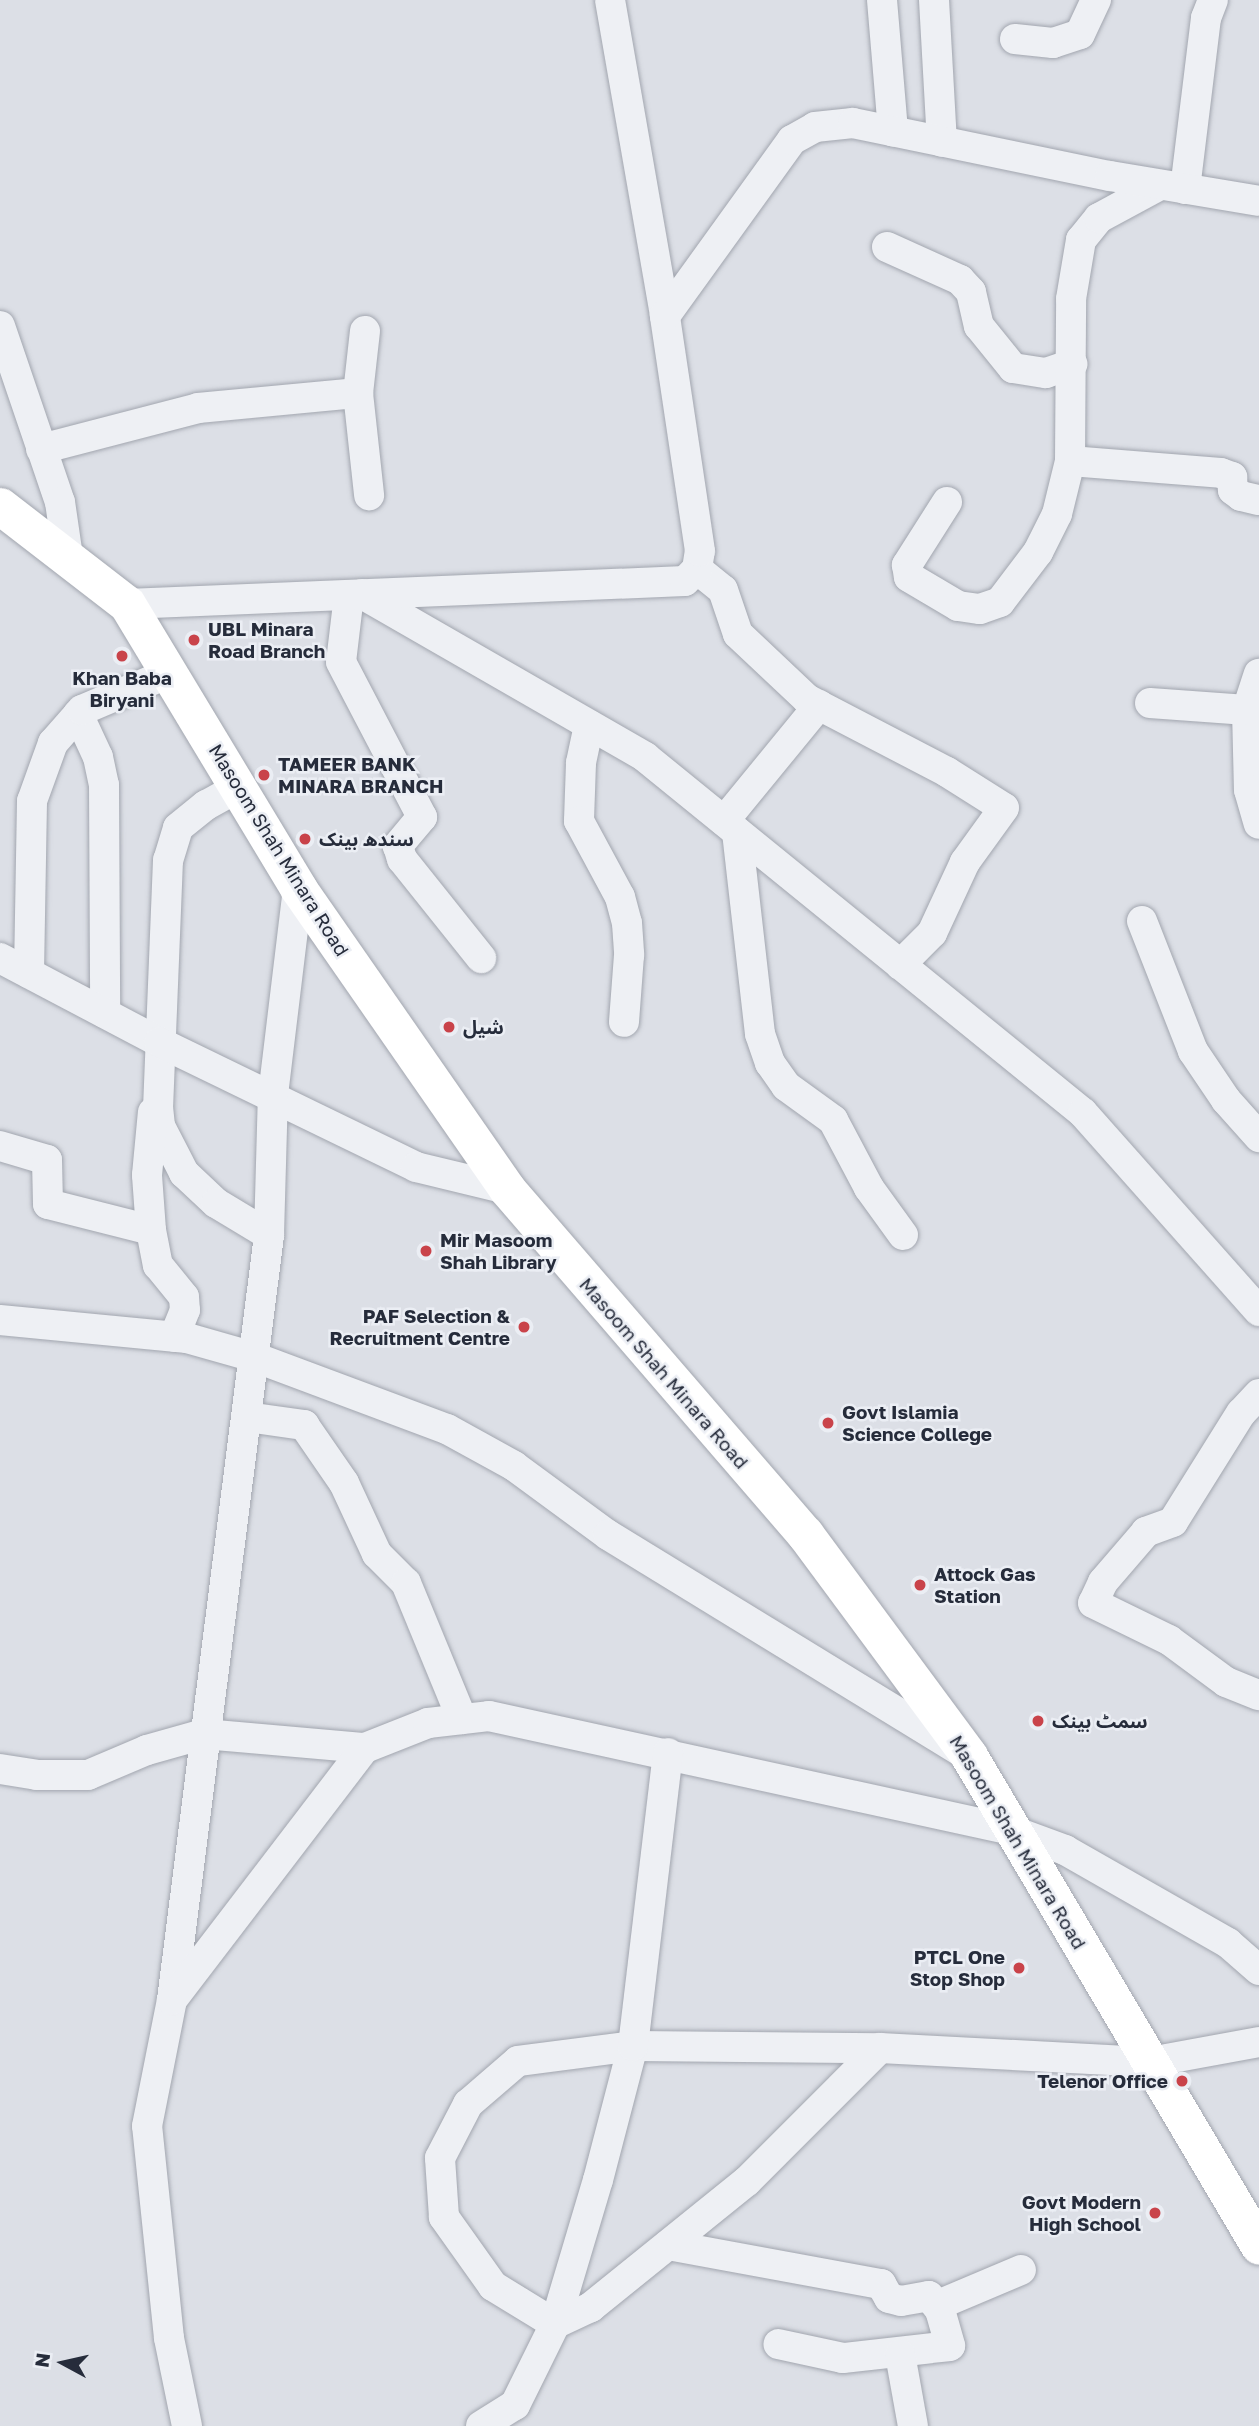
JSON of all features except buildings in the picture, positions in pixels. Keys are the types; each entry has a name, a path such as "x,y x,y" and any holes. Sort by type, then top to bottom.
{"main road":[{"name":"Masoom Shah Minara Road","path":"0,506 127,604 298,888 507,1189 806,1534 969,1756 1259,2246"}],"street":[{"path":"127,604 685,581 697,569 700,551 665,316 610,0"},
{"path":"882,0 893,132"},
{"path":"934,0 942,142"},
{"path":"1015,39 1053,43 1080,34 1096,0"},
{"path":"1172,187 1213,0"},
{"path":"665,316 792,140 815,127 853,123 1172,187 1259,201"},
{"path":"947,502 907,565 909,577 958,606 980,609 1000,602 1038,552 1057,514 1070,461 1071,299 1081,240 1099,218 1172,187"},
{"path":"887,247 960,280 971,292 979,326 1019,373 1046,373 1072,364"},
{"path":"0,326 60,502 68,557"},
{"path":"365,331 358,393 369,495"},
{"path":"41,449 198,408 358,393"},
{"path":"1070,461 1221,472 1232,477 1233,490 1241,496 1259,500"},
{"path":"697,569 723,590 738,634 768,666 819,705 1004,808 965,862 932,933 900,965"},
{"path":"356,595 645,757 1083,1113 1259,1311"},
{"path":"356,595 341,662 422,817 397,846 402,859 481,958"},
{"path":"29,973 32,801 53,743 78,713 169,673"},
{"path":"1259,674 1247,710 1249,790 1259,824"},
{"path":"1150,704 1247,710"},
{"path":"819,705 730,827 760,1034 770,1063 786,1086 833,1121 869,1188 903,1235"},
{"path":"78,713 98,757 104,785 105,1013"},
{"path":"589,725 581,763 579,821 620,897 627,923 629,955 624,1022"},
{"path":"239,787 206,805 178,828 168,860 158,1107 160,1126 184,1173 216,1203 269,1235"},
{"path":"187,2426 169,2338 146,2126 172,2000 204,1734 247,1417 269,1235 273,1095 298,888"},
{"path":"1142,921 1194,1051 1226,1100 1259,1137"},
{"path":"0,958 159,1042 273,1095 416,1167 507,1189"},
{"path":"158,1107 153,1111 148,1150 151,1230 158,1265 184,1297 185,1310 174,1337"},
{"path":"0,1146 47,1160 48,1203 151,1230"},
{"path":"0,1320 174,1337 254,1357 447,1429 514,1466 608,1535 969,1756"},
{"path":"1259,1394 1241,1413 1173,1522 1146,1532 1103,1582 1093,1603 1169,1640 1227,1682 1259,1695"},
{"path":"247,1417 304,1425 344,1483 377,1554 406,1583 462,1719"},
{"path":"0,1769 36,1775 88,1775 147,1750 204,1734 365,1748 428,1723 489,1716 1011,1830 1065,1850 1228,1943 1259,1969"},
{"path":"172,2000 365,1748"},
{"path":"481,2426 512,2415 555,2324 634,2046 668,1753"},
{"path":"555,2324 493,2287 444,2217 440,2158 468,2104 518,2062 634,2046 880,2049 1150,2062 1259,2042"},
{"path":"555,2324 591,2307 747,2181 880,2049"},
{"path":"668,2245 881,2284 889,2298 901,2301 929,2296 938,2305 950,2346 900,2354 830,2357 778,2344"},
{"path":"938,2305 1021,2270"},
{"path":"900,2354 913,2426"}],"place":[{"name":"UBL Minara Road Branch","path":"194,640"},
{"name":"Khan Baba Biryani","path":"122,656"},
{"name":"TAMEER BANK MINARA BRANCH","path":"264,775"},
{"name":"سندھ بینک","path":"305,839"},
{"name":"شیل","path":"449,1027"},
{"name":"Mir Masoom Shah Library","path":"426,1251"},
{"name":"PAF Selection & Recruitment Centre","path":"524,1327"},
{"name":"Govt Islamia Science College","path":"828,1423"},
{"name":"Attock Gas Station","path":"920,1585"},
{"name":"سمٹ بینک","path":"1038,1721"},
{"name":"PTCL One Stop Shop","path":"1019,1968"},
{"name":"Telenor Office","path":"1182,2081"},
{"name":"Govt Modern High School","path":"1155,2213"}]}
